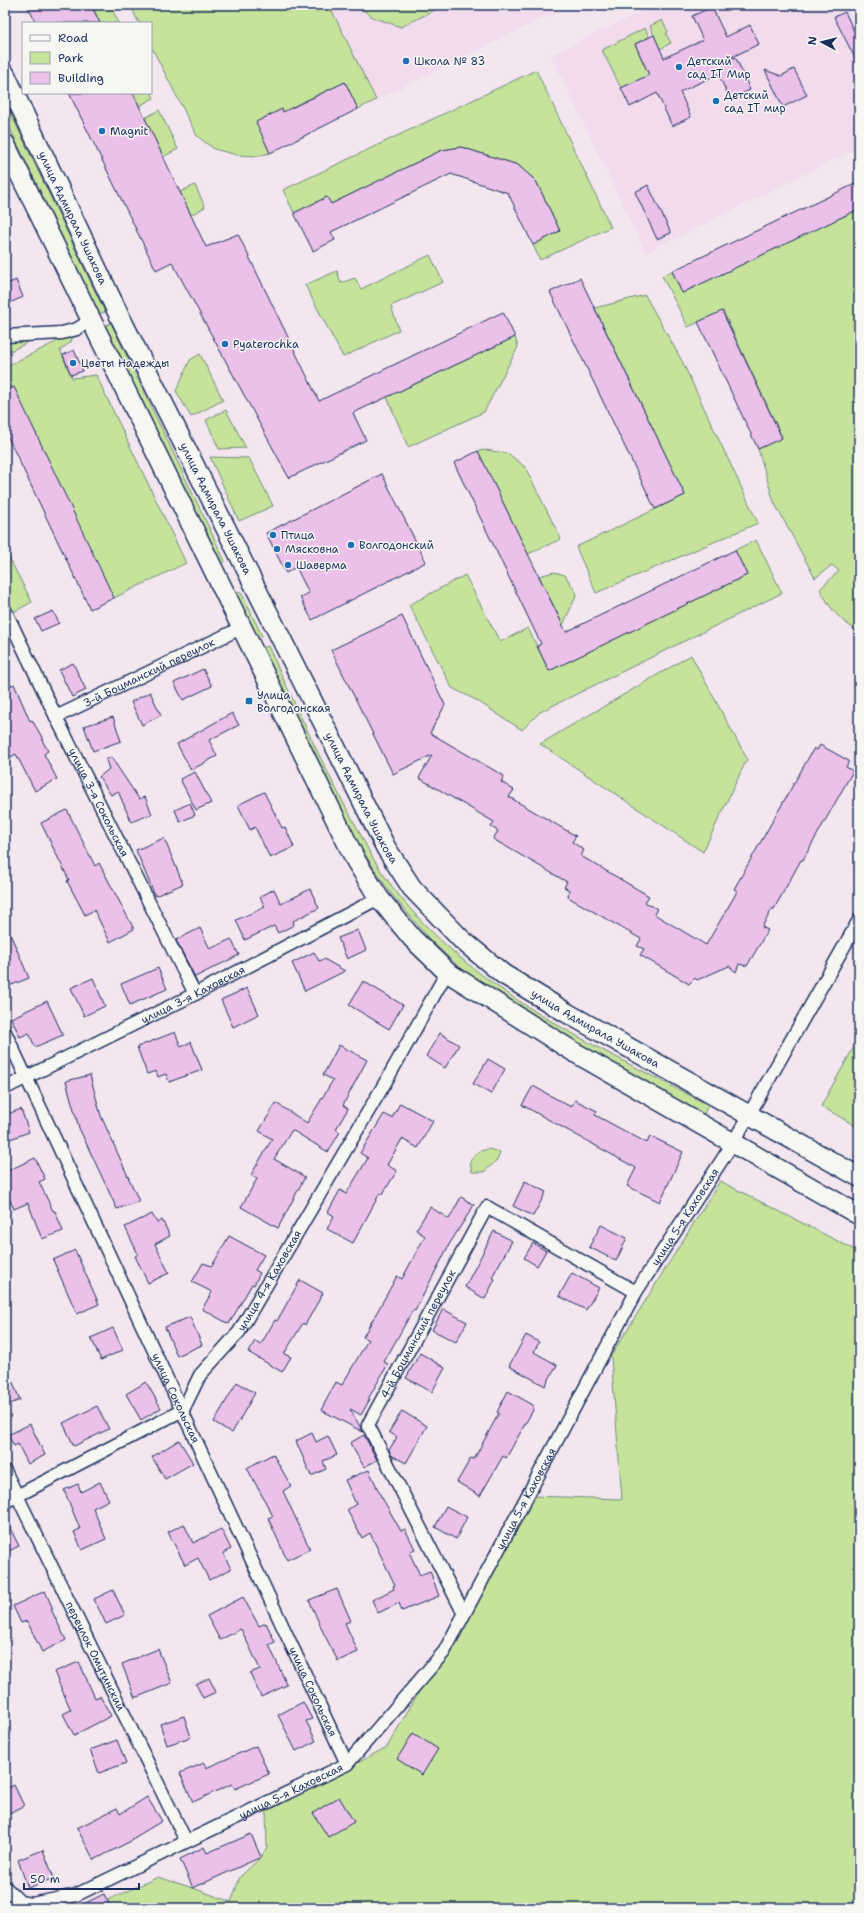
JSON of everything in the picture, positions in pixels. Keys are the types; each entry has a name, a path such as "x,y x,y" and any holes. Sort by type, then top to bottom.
{"main road":[{"name":"улица Адмирала Ушакова","path":"5,74 112,300 386,848 412,888 462,940 503,974 567,1013 859,1177"},
{"path":"5,144 221,585 240,628 356,861 379,898 412,938 447,972 574,1052 859,1215"},
{"path":"221,585 249,572"}],"street":[{"path":"5,336 62,333 77,328 91,320"},
{"name":"улица 3-я Сокольская","path":"5,610 56,717 195,994"},
{"name":"3-й Боцманский переулок","path":"56,717 240,628"},
{"name":"улица 3-я Каховская","path":"5,1088 195,994 379,898"},
{"name":"улица 5-я Каховская","path":"5,1886 20,1902 32,1904 76,1895 347,1764 444,1652 636,1292 733,1143 748,1114 859,920"},
{"name":"улица 4-я Каховская","path":"183,1410 200,1375 239,1332 389,1076 447,972"},
{"name":"улица Сокольская","path":"5,1032 183,1410 347,1764"},
{"name":"4-й Боцманский переулок","path":"464,1614 368,1425 487,1207 636,1292"},
{"path":"5,1502 183,1410"},
{"name":"переулок Омутинский","path":"5,1471 186,1841"}],"shaded area":[{"name":"Школа № 83","path":"329,5 569,5 376,100"},
{"name":"Детский сад IT мир","path":"656,5 845,5 859,33 859,147 646,253 551,55"}],"green space":[{"path":"103,5 110,5 118,22 100,22 94,10"},
{"path":"130,5 329,5 376,100 358,109 345,82 294,106 306,135 296,140 282,109 257,122 270,153 258,156 237,155 214,149 197,136 152,48 152,22 138,22"},
{"path":"357,5 439,5 437,9 401,27 372,17"},
{"path":"662,20 668,32 666,34 671,43 660,49 650,26"},
{"path":"645,28 649,37 635,44 649,75 621,88 602,50"},
{"path":"536,70 611,227 540,260 533,245 560,231 536,181 518,165 461,147 442,150 331,204 327,197 294,213 283,190"},
{"path":"133,94 152,94 154,98 139,106"},
{"path":"5,101 105,312 99,314 5,118"},
{"path":"159,110 178,149 163,157 145,118"},
{"path":"195,185 205,207 191,215 180,192"},
{"path":"859,209 859,632 836,614 820,589 839,571 832,565 815,578 774,502 758,449 782,437 723,311 688,327 662,276 672,271 682,293"},
{"path":"430,255 443,282 391,306 399,330 343,357 305,285 337,271 341,283 355,278 361,289"},
{"path":"645,295 682,361 758,523 596,593 576,547 685,495 595,308"},
{"path":"111,323 225,561 223,564 220,564 104,326"},
{"path":"74,333 71,342 60,350 72,378 96,375 186,563 114,598 5,391 5,367"},
{"path":"515,337 518,347 484,412 408,447 387,397"},
{"path":"13,341 28,342 5,354 5,343"},
{"path":"200,354 223,400 191,417 176,391 190,360"},
{"path":"226,410 246,448 219,449 206,420"},
{"path":"486,450 509,454 525,467 561,539 528,554 478,451"},
{"path":"210,457 249,458 273,506 239,521"},
{"path":"756,540 782,593 540,712 522,730 476,700 452,688 409,605 465,575 500,642 528,628 549,671 747,575 735,550"},
{"path":"5,550 32,602 14,612 5,595"},
{"path":"554,572 565,575 577,594 563,625 539,576"},
{"path":"238,592 242,594 262,636 257,638 236,597"},
{"path":"268,646 299,714 370,852 379,868 411,910 447,946 486,978 528,1007 571,1033 708,1105 703,1116 594,1055 474,981 430,940 389,891 356,841 262,648"},
{"path":"691,655 747,759 703,852 540,744"},
{"path":"859,1038 859,1128 821,1106"},
{"path":"488,1149 500,1152 498,1159 484,1172 472,1172 470,1161 478,1152"},
{"path":"720,1181 859,1252 859,1908 90,1908 158,1877 231,1902 240,1877 261,1857 267,1847 266,1812 387,1747 532,1496 622,1499 611,1356"}],"building":[{"path":"27,5 91,5 100,22 36,22"},
{"name":"Детский сад IT Мир","path":"712,7 726,37 750,25 759,44 732,57 736,58 750,90 730,99 718,74 680,92 691,117 672,126 657,93 630,107 621,88 649,75 635,44 654,35 664,58 703,40 692,16"},
{"path":"845,12 859,42 858,64 834,17"},
{"path":"794,69 807,95 783,107 765,70 781,76"},
{"path":"345,82 358,109 270,153 256,122 282,109 283,112"},
{"path":"69,94 133,94 206,247 238,234 319,401 503,312 515,337 353,413 366,440 289,478 172,262 156,270"},
{"path":"461,147 518,165 536,181 560,231 533,245 508,193 451,174 331,232 335,240 313,251 294,213 327,197 331,204 442,150"},
{"path":"859,182 859,209 682,293 672,271"},
{"path":"648,185 671,233 657,239 635,192"},
{"path":"580,278 685,495 655,509 550,292"},
{"path":"16,280 23,297 5,305 5,285"},
{"path":"722,311 782,438 758,449 698,322"},
{"path":"74,350 83,371 71,375 63,355"},
{"path":"14,387 114,598 90,609 5,431 5,391"},
{"path":"478,451 566,632 735,550 747,575 549,671 537,646 541,644 454,463"},
{"name":"Волгодонский","path":"382,474 426,562 312,620 300,597 309,593 296,567 286,573 266,533"},
{"path":"53,611 59,623 41,631 35,619"},
{"path":"402,616 445,705 430,733 504,776 501,782 514,790 509,797 576,836 572,842 584,850 581,856 649,896 645,902 657,909 654,914 706,945 737,891 734,889 814,748 817,750 820,745 849,761 846,767 853,771 803,860 801,860 774,909 772,909 762,927 768,930 747,966 739,964 736,972 729,966 697,980 695,978 689,984 640,955 644,949 637,946 641,939 568,897 569,890 564,887 567,882 493,839 498,831 491,827 494,822 419,778 432,755 393,774 331,650"},
{"path":"73,663 86,690 72,697 59,670"},
{"path":"203,669 212,686 183,700 174,683"},
{"path":"14,684 30,721 32,720 43,739 42,740 48,751 44,754 57,779 35,791 16,754 11,757 5,746 5,688"},
{"path":"150,692 161,715 142,725 131,702"},
{"path":"232,713 239,725 209,740 217,756 191,770 177,744"},
{"path":"113,717 121,741 93,751 84,726"},
{"path":"111,757 139,799 145,797 152,814 131,822 118,791 111,795 99,777 109,769 106,760"},
{"path":"195,772 211,803 196,810 180,779"},
{"path":"264,792 282,828 285,827 294,847 270,858 255,827 250,830 238,805"},
{"path":"190,803 195,815 180,822 175,810"},
{"path":"67,810 95,866 99,863 134,929 110,942 94,910 85,915 67,881 69,880 41,823"},
{"path":"164,838 183,884 155,896 136,850"},
{"path":"274,889 281,904 310,889 319,908 293,921 294,925 278,933 274,926 245,940 236,920 265,907 260,897"},
{"path":"5,922 29,978 9,986 5,977"},
{"path":"200,928 210,949 231,939 239,955 195,977 176,940"},
{"path":"358,930 366,950 347,959 338,938"},
{"path":"314,952 319,961 324,959 345,971 305,991 292,963"},
{"path":"158,968 167,989 130,1005 121,984"},
{"path":"93,978 105,1006 84,1016 71,988"},
{"path":"363,981 403,1005 389,1029 349,1005"},
{"path":"247,988 259,1014 233,1027 221,1000"},
{"path":"47,1001 63,1035 35,1047 29,1033 20,1037 11,1018"},
{"path":"175,1032 181,1047 191,1042 202,1070 169,1082 166,1074 158,1077 156,1071 147,1074 137,1047"},
{"path":"440,1033 459,1045 445,1068 426,1056"},
{"path":"339,1045 367,1060 343,1105 348,1109 336,1129 340,1132 328,1152 292,1130 274,1159 305,1177 278,1228 241,1207 257,1179 251,1175 272,1139 259,1131 276,1103 307,1123 333,1080 323,1075"},
{"path":"488,1059 505,1069 491,1094 473,1084"},
{"path":"90,1075 101,1116 139,1201 117,1209 79,1128 66,1081"},
{"path":"533,1086 571,1107 575,1100 597,1111 595,1115 647,1143 650,1136 683,1152 660,1202 627,1186 636,1168 522,1105"},
{"path":"400,1103 433,1121 418,1148 402,1139 387,1165 397,1171 382,1195 380,1193 353,1243 327,1229 334,1216 328,1212 340,1190 346,1194 368,1158 360,1153 384,1114 392,1118"},
{"path":"21,1109 29,1132 5,1141 5,1115"},
{"path":"35,1158 45,1179 39,1182 53,1211 55,1211 63,1231 42,1239 28,1203 14,1209 5,1190 5,1172"},
{"path":"525,1181 546,1192 533,1216 513,1206"},
{"path":"461,1197 474,1205 450,1243 415,1311 413,1310 384,1362 388,1364 368,1399 370,1399 361,1415 350,1409 363,1432 321,1410 336,1382 342,1385 368,1340 363,1337 397,1276 402,1279 425,1236 416,1230 430,1207 449,1219"},
{"path":"152,1214 157,1223 162,1220 170,1236 155,1244 169,1273 148,1283 135,1256 138,1254 125,1227"},
{"path":"601,1225 627,1238 616,1261 589,1247"},
{"path":"494,1231 512,1241 492,1277 495,1279 485,1299 465,1287"},
{"path":"229,1236 264,1255 255,1270 260,1273 254,1285 252,1284 229,1324 202,1309 212,1292 192,1282 203,1263 212,1266"},
{"path":"533,1243 546,1251 537,1266 524,1258"},
{"path":"75,1250 99,1304 77,1314 53,1260"},
{"path":"572,1273 599,1288 586,1310 559,1296"},
{"path":"300,1280 323,1293 305,1325 303,1323 284,1354 291,1357 282,1372 248,1352 255,1341 261,1344 275,1320 277,1321"},
{"path":"443,1309 467,1322 456,1342 432,1330"},
{"path":"190,1317 202,1345 177,1356 165,1327"},
{"path":"113,1328 123,1350 101,1360 91,1338"},
{"path":"526,1335 539,1342 534,1352 557,1365 545,1386 509,1366"},
{"path":"420,1353 445,1368 432,1392 406,1378"},
{"path":"5,1363 20,1400 5,1406"},
{"path":"146,1382 161,1408 141,1420 126,1394"},
{"path":"237,1382 255,1393 232,1433 214,1422"},
{"path":"508,1391 533,1405 533,1410 506,1458 503,1456 480,1496 457,1482 471,1458 474,1459 499,1413 497,1412"},
{"path":"97,1406 109,1429 74,1446 63,1423"},
{"path":"402,1411 427,1426 406,1463 391,1455 389,1450 397,1437 389,1432"},
{"path":"30,1424 45,1455 28,1464 18,1444 14,1446 8,1435"},
{"path":"312,1433 316,1442 328,1436 337,1455 323,1461 326,1469 311,1476 296,1441"},
{"path":"364,1435 377,1460 364,1467 350,1443"},
{"path":"179,1440 193,1463 165,1479 152,1457"},
{"path":"273,1454 291,1486 283,1491 310,1549 287,1560 268,1518 273,1516 247,1468"},
{"path":"369,1470 381,1496 401,1531 405,1529 415,1549 409,1552 420,1575 430,1571 439,1596 402,1611 399,1603 378,1613 372,1600 394,1589 393,1586 395,1585 370,1533 362,1538 347,1510 356,1504 345,1480"},
{"path":"100,1482 109,1500 93,1508 106,1539 82,1550 74,1532 80,1529 64,1490 78,1484 81,1492"},
{"path":"446,1506 467,1517 456,1539 435,1527"},
{"path":"5,1518 19,1546 5,1553"},
{"path":"184,1524 193,1543 221,1529 231,1549 223,1553 231,1569 209,1580 198,1558 185,1565 168,1532"},
{"path":"337,1589 351,1621 345,1623 358,1652 338,1661 309,1600"},
{"path":"113,1590 125,1615 106,1624 94,1599"},
{"path":"45,1591 53,1609 51,1609 66,1640 42,1652 27,1621 21,1623 13,1606"},
{"path":"243,1597 259,1626 266,1623 275,1642 269,1645 287,1685 261,1697 250,1673 260,1669 241,1629 220,1640 207,1616"},
{"path":"158,1649 172,1683 135,1698 122,1664"},
{"path":"79,1662 95,1698 100,1696 111,1716 74,1735 63,1714 71,1710 54,1672"},
{"path":"209,1678 216,1692 203,1698 196,1684"},
{"path":"303,1702 312,1719 306,1721 316,1741 296,1751 278,1715"},
{"path":"184,1716 191,1737 167,1745 160,1724"},
{"path":"413,1733 438,1749 422,1775 397,1759"},
{"path":"117,1740 126,1763 99,1773 90,1750"},
{"path":"256,1746 269,1774 235,1789 232,1784 193,1802 180,1773 204,1763 206,1768"},
{"path":"14,1785 24,1806 5,1815 5,1790"},
{"path":"147,1797 162,1821 132,1839 133,1840 94,1860 77,1828 117,1808 120,1814"},
{"path":"339,1797 354,1822 328,1837 313,1813"},
{"path":"251,1834 261,1857 193,1888 180,1859 204,1847 207,1853"},
{"path":"43,1850 54,1878 28,1888 18,1860"},
{"path":"104,1894 111,1908 75,1908"}],"place":[{"name":"Школа № 83","path":"406,61"},
{"name":"Детский сад IT Мир","path":"679,67"},
{"name":"Детский сад IT мир","path":"716,101"},
{"name":"Magnit","path":"102,131"},
{"name":"Pyaterochka","path":"225,344"},
{"name":"Цветы Надежды","path":"73,363"},
{"name":"Птица","path":"273,535"},
{"name":"Волгодонский","path":"351,545"},
{"name":"Мясковна","path":"277,549"},
{"name":"Шаверма","path":"288,565"},
{"name":"Улица Волгодонская","path":"249,701"}]}
